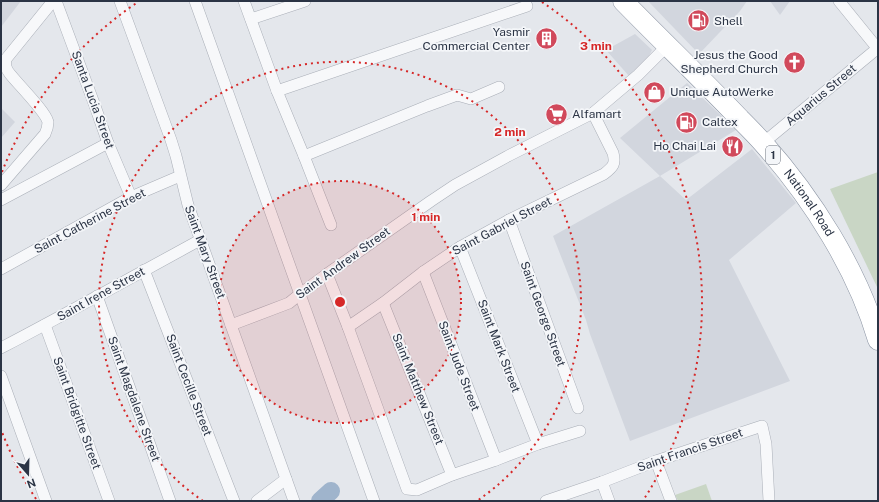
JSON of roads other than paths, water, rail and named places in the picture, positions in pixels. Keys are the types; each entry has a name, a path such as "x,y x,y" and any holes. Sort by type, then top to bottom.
{"highway":[{"name":"National Road","path":"623,1 763,143 803,193 827,227 842,256 869,312 878,340"}],"street":[{"path":"1,185 45,134 48,123 44,113 6,69 6,59 53,1"},
{"name":"Santa Lucia Street","path":"56,1 108,142 131,197"},
{"name":"Saint Mary Street","path":"120,1 163,116 176,156 188,205 200,240 294,501"},
{"path":"194,1 374,501"},
{"path":"244,1 277,91 331,225"},
{"path":"251,19 305,1"},
{"path":"839,1 878,49"},
{"path":"277,91 527,7"},
{"name":"Saint Andrew Street","path":"231,325 289,303 327,274 455,185 593,113 638,75 668,45"},
{"name":"Aquarius Street","path":"763,143 878,49"},
{"path":"304,156 427,106 457,96 472,99 499,87"},
{"name":"Saint Gabriel Street","path":"348,327 460,247 509,220 610,170 614,164 613,152 593,113"},
{"path":"1,200 108,142"},
{"name":"Saint Catherine Street","path":"1,268 131,197 180,176"},
{"name":"Saint George Street","path":"509,220 578,408"},
{"name":"Saint Irene Street","path":"1,348 200,240"},
{"name":"Saint Mark Street","path":"460,247 538,444"},
{"name":"Saint Cecille Street","path":"144,270 234,501"},
{"name":"Saint Jude Street","path":"423,272 496,460"},
{"path":"327,274 407,489 417,490 452,475 538,444 580,431"},
{"name":"Saint Magdalene Street","path":"97,296 170,501"},
{"name":"Saint Matthew Street","path":"383,303 452,475"},
{"name":"Saint Bridgitte Street","path":"45,325 109,501"},
{"path":"1,376 46,501"},
{"name":"Saint Francis Street","path":"546,501 602,482 656,461 762,426 766,444 769,501"},
{"path":"656,461 671,501"},
{"path":"257,501 286,479"},
{"path":"602,482 609,501"}],"waterway":[{"path":"320,501 331,491"}],"place":[{"name":"Shell","path":"698,21"},
{"name":"Yasmir Commercial Center","path":"546,39"},
{"name":"Jesus the Good Shepherd Church","path":"794,62"},
{"name":"Unique AutoWerke","path":"655,92"},
{"name":"Alfamart","path":"556,114"},
{"name":"Caltex","path":"687,122"},
{"name":"Ho Chai Lai","path":"732,146"}]}
